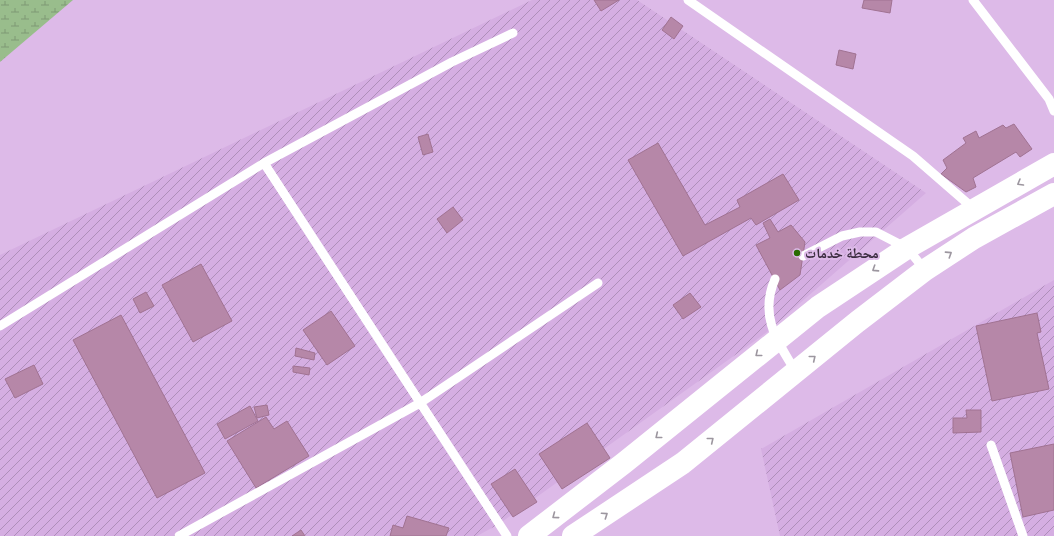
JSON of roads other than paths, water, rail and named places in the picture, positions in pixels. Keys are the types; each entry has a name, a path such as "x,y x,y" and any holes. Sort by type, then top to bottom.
{"main road":[{"path":"529,536 624,463 776,339 818,307 907,248 1054,164"},
{"path":"573,536 683,462 925,270 974,238 1054,194"}],"lane":[{"path":"688,0 698,2 913,156 974,209"},
{"path":"973,0 1049,99 1054,111"},
{"path":"0,326 264,163 452,62 513,33"},
{"path":"264,163 507,536"},
{"path":"803,256 842,236 860,232 876,232 907,248 925,270"},
{"path":"775,279 770,290 768,307 776,339 796,372"},
{"path":"180,536 420,403 598,283"},
{"path":"991,445 1023,536"}],"place":[{"name":"محطة خدمات","path":"797,253"}]}
